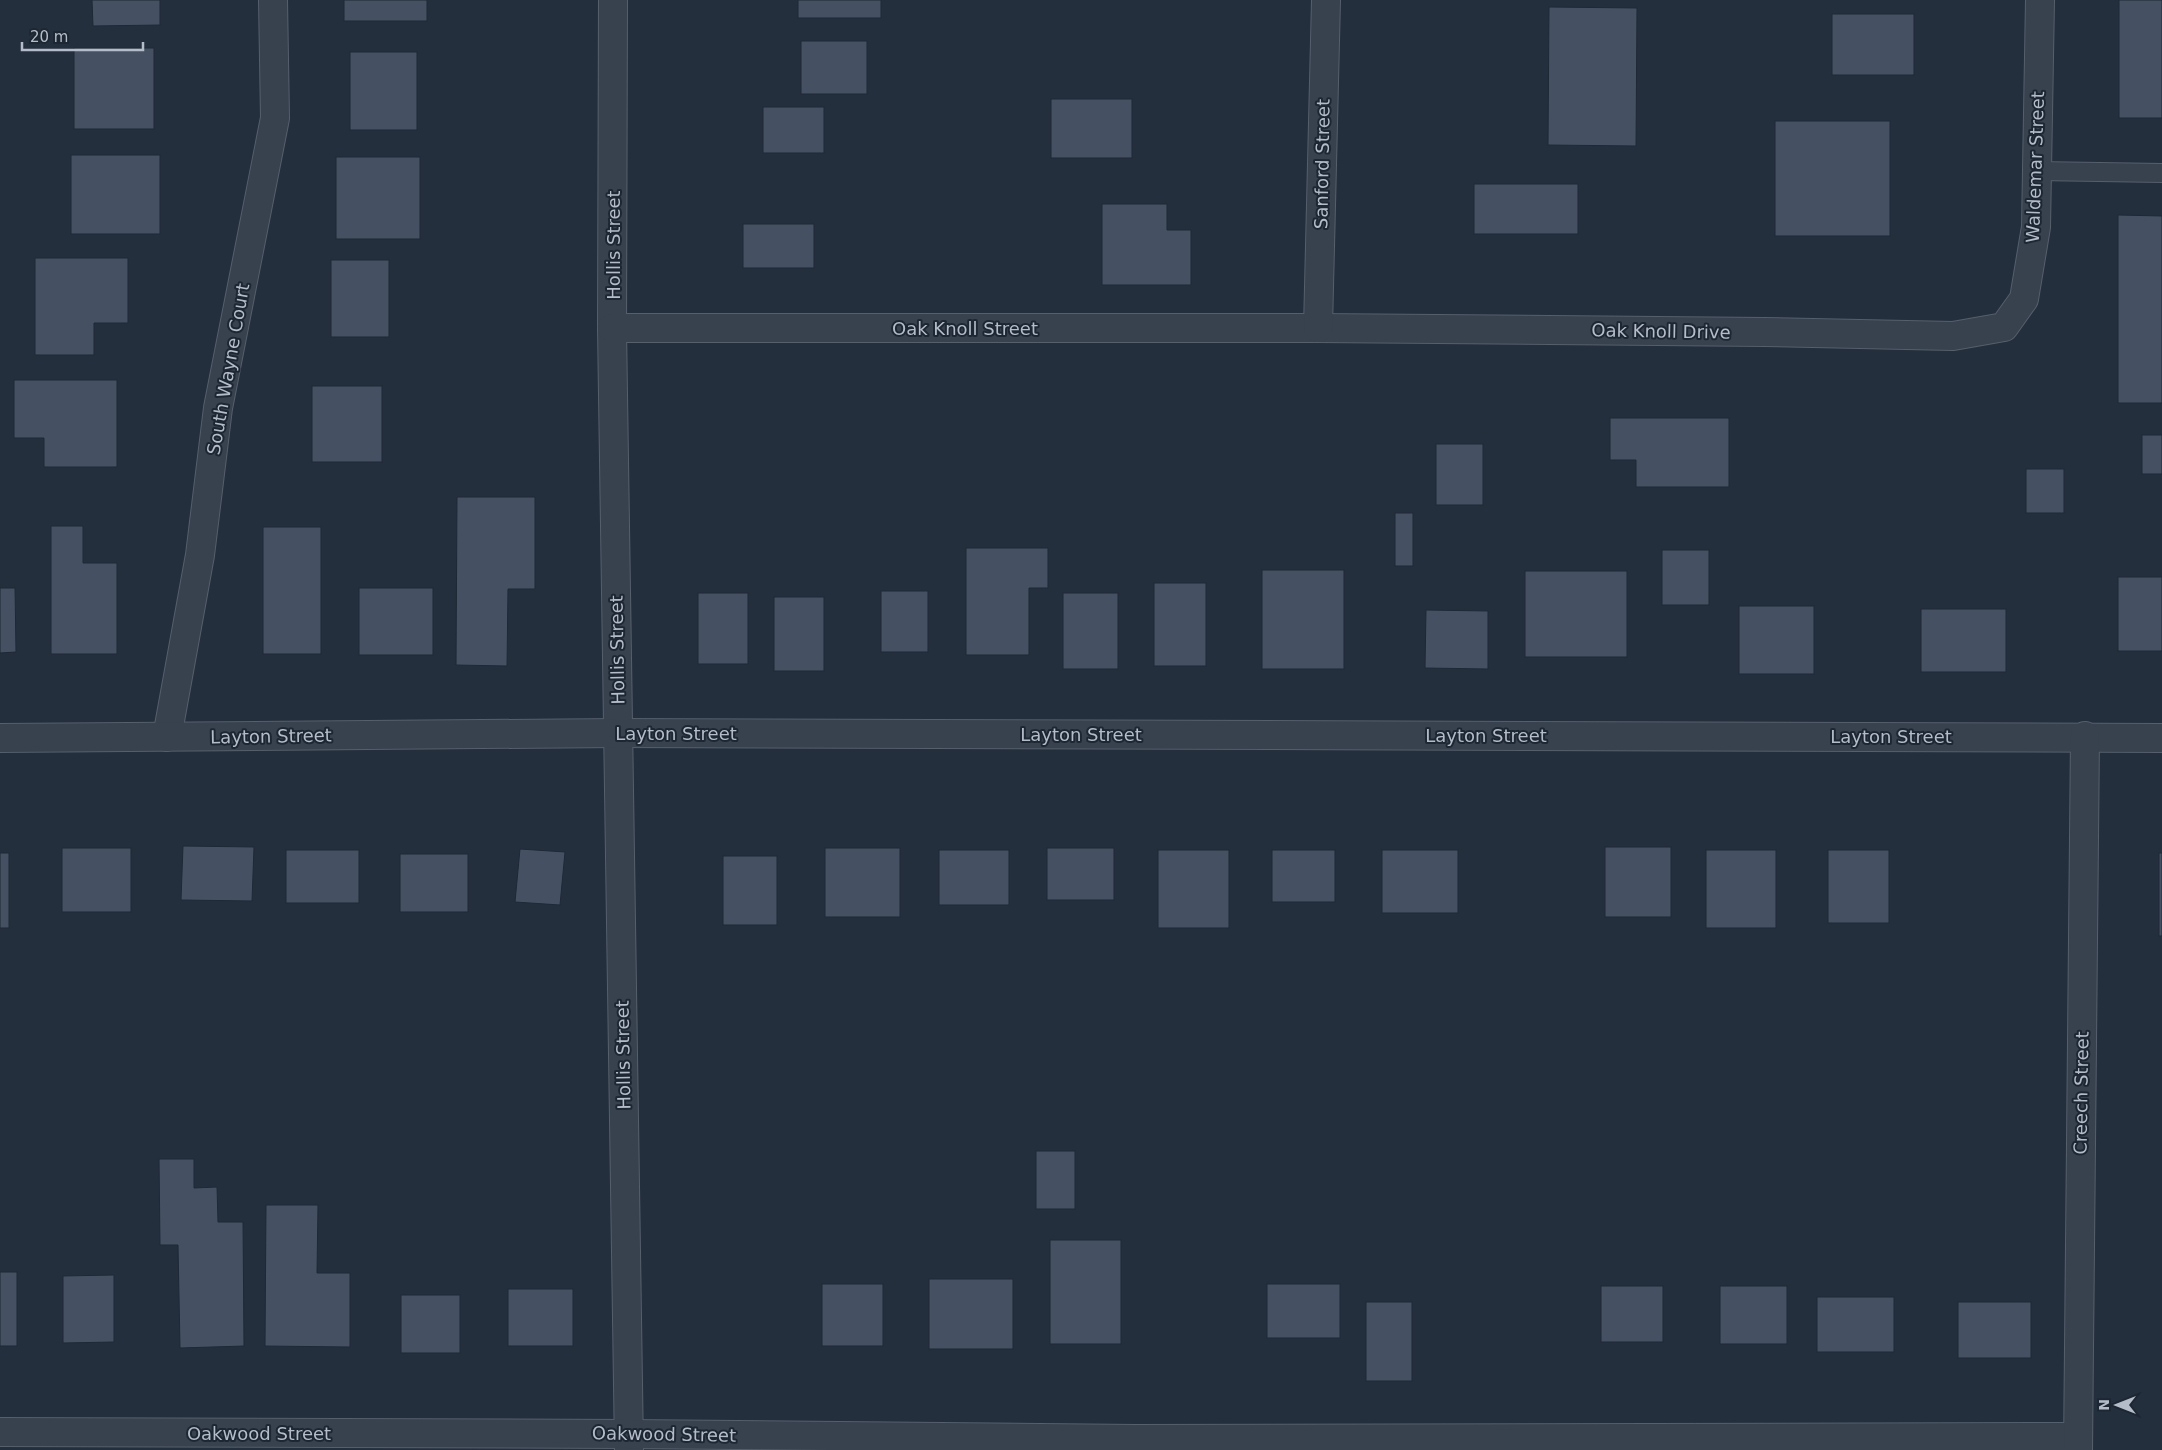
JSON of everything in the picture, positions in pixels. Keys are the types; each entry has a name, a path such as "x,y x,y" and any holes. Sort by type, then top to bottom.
{"street":[{"name":"South Wayne Court","path":"167,737 200,555 218,408 275,118 273,0"},
{"name":"Hollis Street","path":"613,0 612,328 629,1442"},
{"name":"Sanford Street","path":"1318,328 1326,0"},
{"name":"Waldemar Street","path":"2004,327 2024,299 2036,227 2040,0"},
{"name":"Oak Knoll Drive","path":"1318,328 1953,336 2004,327"},
{"name":"Oak Knoll Street","path":"612,328 1318,328"},
{"name":"Layton Street","path":"0,738 618,733 2085,736 2162,738"},
{"name":"Creech Street","path":"2078,1444 2085,736"},
{"name":"Oakwood Street","path":"0,1432 629,1442 1135,1440 2078,1444"}],"lane":[{"path":"2037,171 2162,173"}],"building":[{"path":"92,0 160,0 160,25 93,26"},
{"path":"344,0 427,0 427,21 344,21"},
{"path":"798,0 881,0 881,18 798,18"},
{"path":"2119,0 2162,0 2162,118 2119,118"},
{"path":"1549,7 1637,8 1636,146 1548,145"},
{"path":"1832,14 1914,14 1914,75 1832,75"},
{"path":"801,41 867,41 867,94 801,94"},
{"path":"74,48 154,48 154,129 74,129"},
{"path":"350,52 417,52 417,130 350,130"},
{"path":"1051,99 1132,99 1132,158 1051,158"},
{"path":"763,107 824,107 824,153 763,153"},
{"path":"1775,121 1890,121 1890,236 1775,236"},
{"path":"71,155 160,155 160,234 71,234"},
{"path":"336,157 420,157 420,239 336,239"},
{"path":"1474,184 1578,184 1578,234 1474,234"},
{"path":"1102,204 1167,204 1167,230 1191,230 1191,285 1102,285"},
{"path":"2118,215 2162,216 2162,403 2118,403"},
{"path":"743,224 814,224 814,268 743,268"},
{"path":"35,258 128,258 128,323 94,323 94,355 35,355"},
{"path":"331,260 389,260 389,337 331,337"},
{"path":"14,380 117,380 117,467 44,467 44,438 14,438"},
{"path":"312,386 382,386 382,462 312,462"},
{"path":"1610,418 1729,418 1729,487 1636,487 1636,460 1610,460"},
{"path":"2142,435 2162,435 2162,474 2142,474"},
{"path":"1436,444 1483,444 1483,505 1436,505"},
{"path":"2026,469 2064,469 2064,513 2026,513"},
{"path":"457,497 535,497 535,589 508,589 507,666 456,665"},
{"path":"1395,513 1413,513 1413,566 1395,566"},
{"path":"51,526 83,526 83,563 117,563 117,654 51,654"},
{"path":"263,527 321,527 321,654 263,654"},
{"path":"966,548 1048,548 1048,588 1029,588 1029,655 966,655"},
{"path":"1662,550 1709,550 1709,605 1662,605"},
{"path":"1262,570 1344,570 1344,669 1262,669"},
{"path":"1525,571 1627,571 1627,657 1525,657"},
{"path":"2118,577 2162,577 2162,651 2118,651"},
{"path":"1154,583 1206,583 1206,666 1154,666"},
{"path":"0,588 15,588 16,652 0,653"},
{"path":"359,588 433,588 433,655 359,655"},
{"path":"881,591 928,591 928,652 881,652"},
{"path":"698,593 748,593 748,664 698,664"},
{"path":"1063,593 1118,593 1118,669 1063,669"},
{"path":"774,597 824,597 824,671 774,671"},
{"path":"1739,606 1814,606 1814,674 1739,674"},
{"path":"1921,609 2006,609 2006,672 1921,672"},
{"path":"1426,610 1488,611 1488,669 1425,668"},
{"path":"183,846 254,847 252,901 181,900"},
{"path":"1605,847 1671,847 1671,917 1605,917"},
{"path":"62,848 131,848 131,912 62,912"},
{"path":"825,848 900,848 900,917 825,917"},
{"path":"1047,848 1114,848 1114,900 1047,900"},
{"path":"520,849 565,852 560,905 515,902"},
{"path":"286,850 359,850 359,903 286,903"},
{"path":"939,850 1009,850 1009,905 939,905"},
{"path":"1158,850 1229,850 1229,928 1158,928"},
{"path":"1272,850 1335,850 1335,902 1272,902"},
{"path":"1382,850 1458,850 1458,913 1382,913"},
{"path":"1706,850 1776,850 1776,928 1706,928"},
{"path":"1828,850 1889,850 1889,923 1828,923"},
{"path":"0,853 9,853 9,928 0,928"},
{"path":"2159,853 2162,853 2162,936 2159,936"},
{"path":"400,854 468,854 468,912 400,912"},
{"path":"723,856 777,856 777,925 723,925"},
{"path":"1036,1151 1075,1151 1075,1209 1036,1209"},
{"path":"159,1159 194,1159 194,1188 217,1187 218,1222 243,1222 244,1346 180,1348 178,1245 160,1245"},
{"path":"266,1205 318,1205 317,1273 350,1273 350,1347 265,1346"},
{"path":"1050,1240 1121,1240 1121,1344 1050,1344"},
{"path":"0,1272 17,1272 17,1346 0,1346"},
{"path":"114,1275 114,1342 63,1343 63,1276"},
{"path":"929,1279 1013,1279 1013,1349 929,1349"},
{"path":"822,1284 883,1284 883,1346 822,1346"},
{"path":"1267,1284 1340,1284 1340,1338 1267,1338"},
{"path":"1601,1286 1663,1286 1663,1342 1601,1342"},
{"path":"1720,1286 1787,1286 1787,1344 1720,1344"},
{"path":"508,1289 573,1289 573,1346 508,1346"},
{"path":"401,1295 460,1295 460,1353 401,1353"},
{"path":"1817,1297 1894,1297 1894,1352 1817,1352"},
{"path":"1366,1302 1412,1302 1412,1381 1366,1381"},
{"path":"1958,1302 2031,1302 2031,1358 1958,1358"}]}
